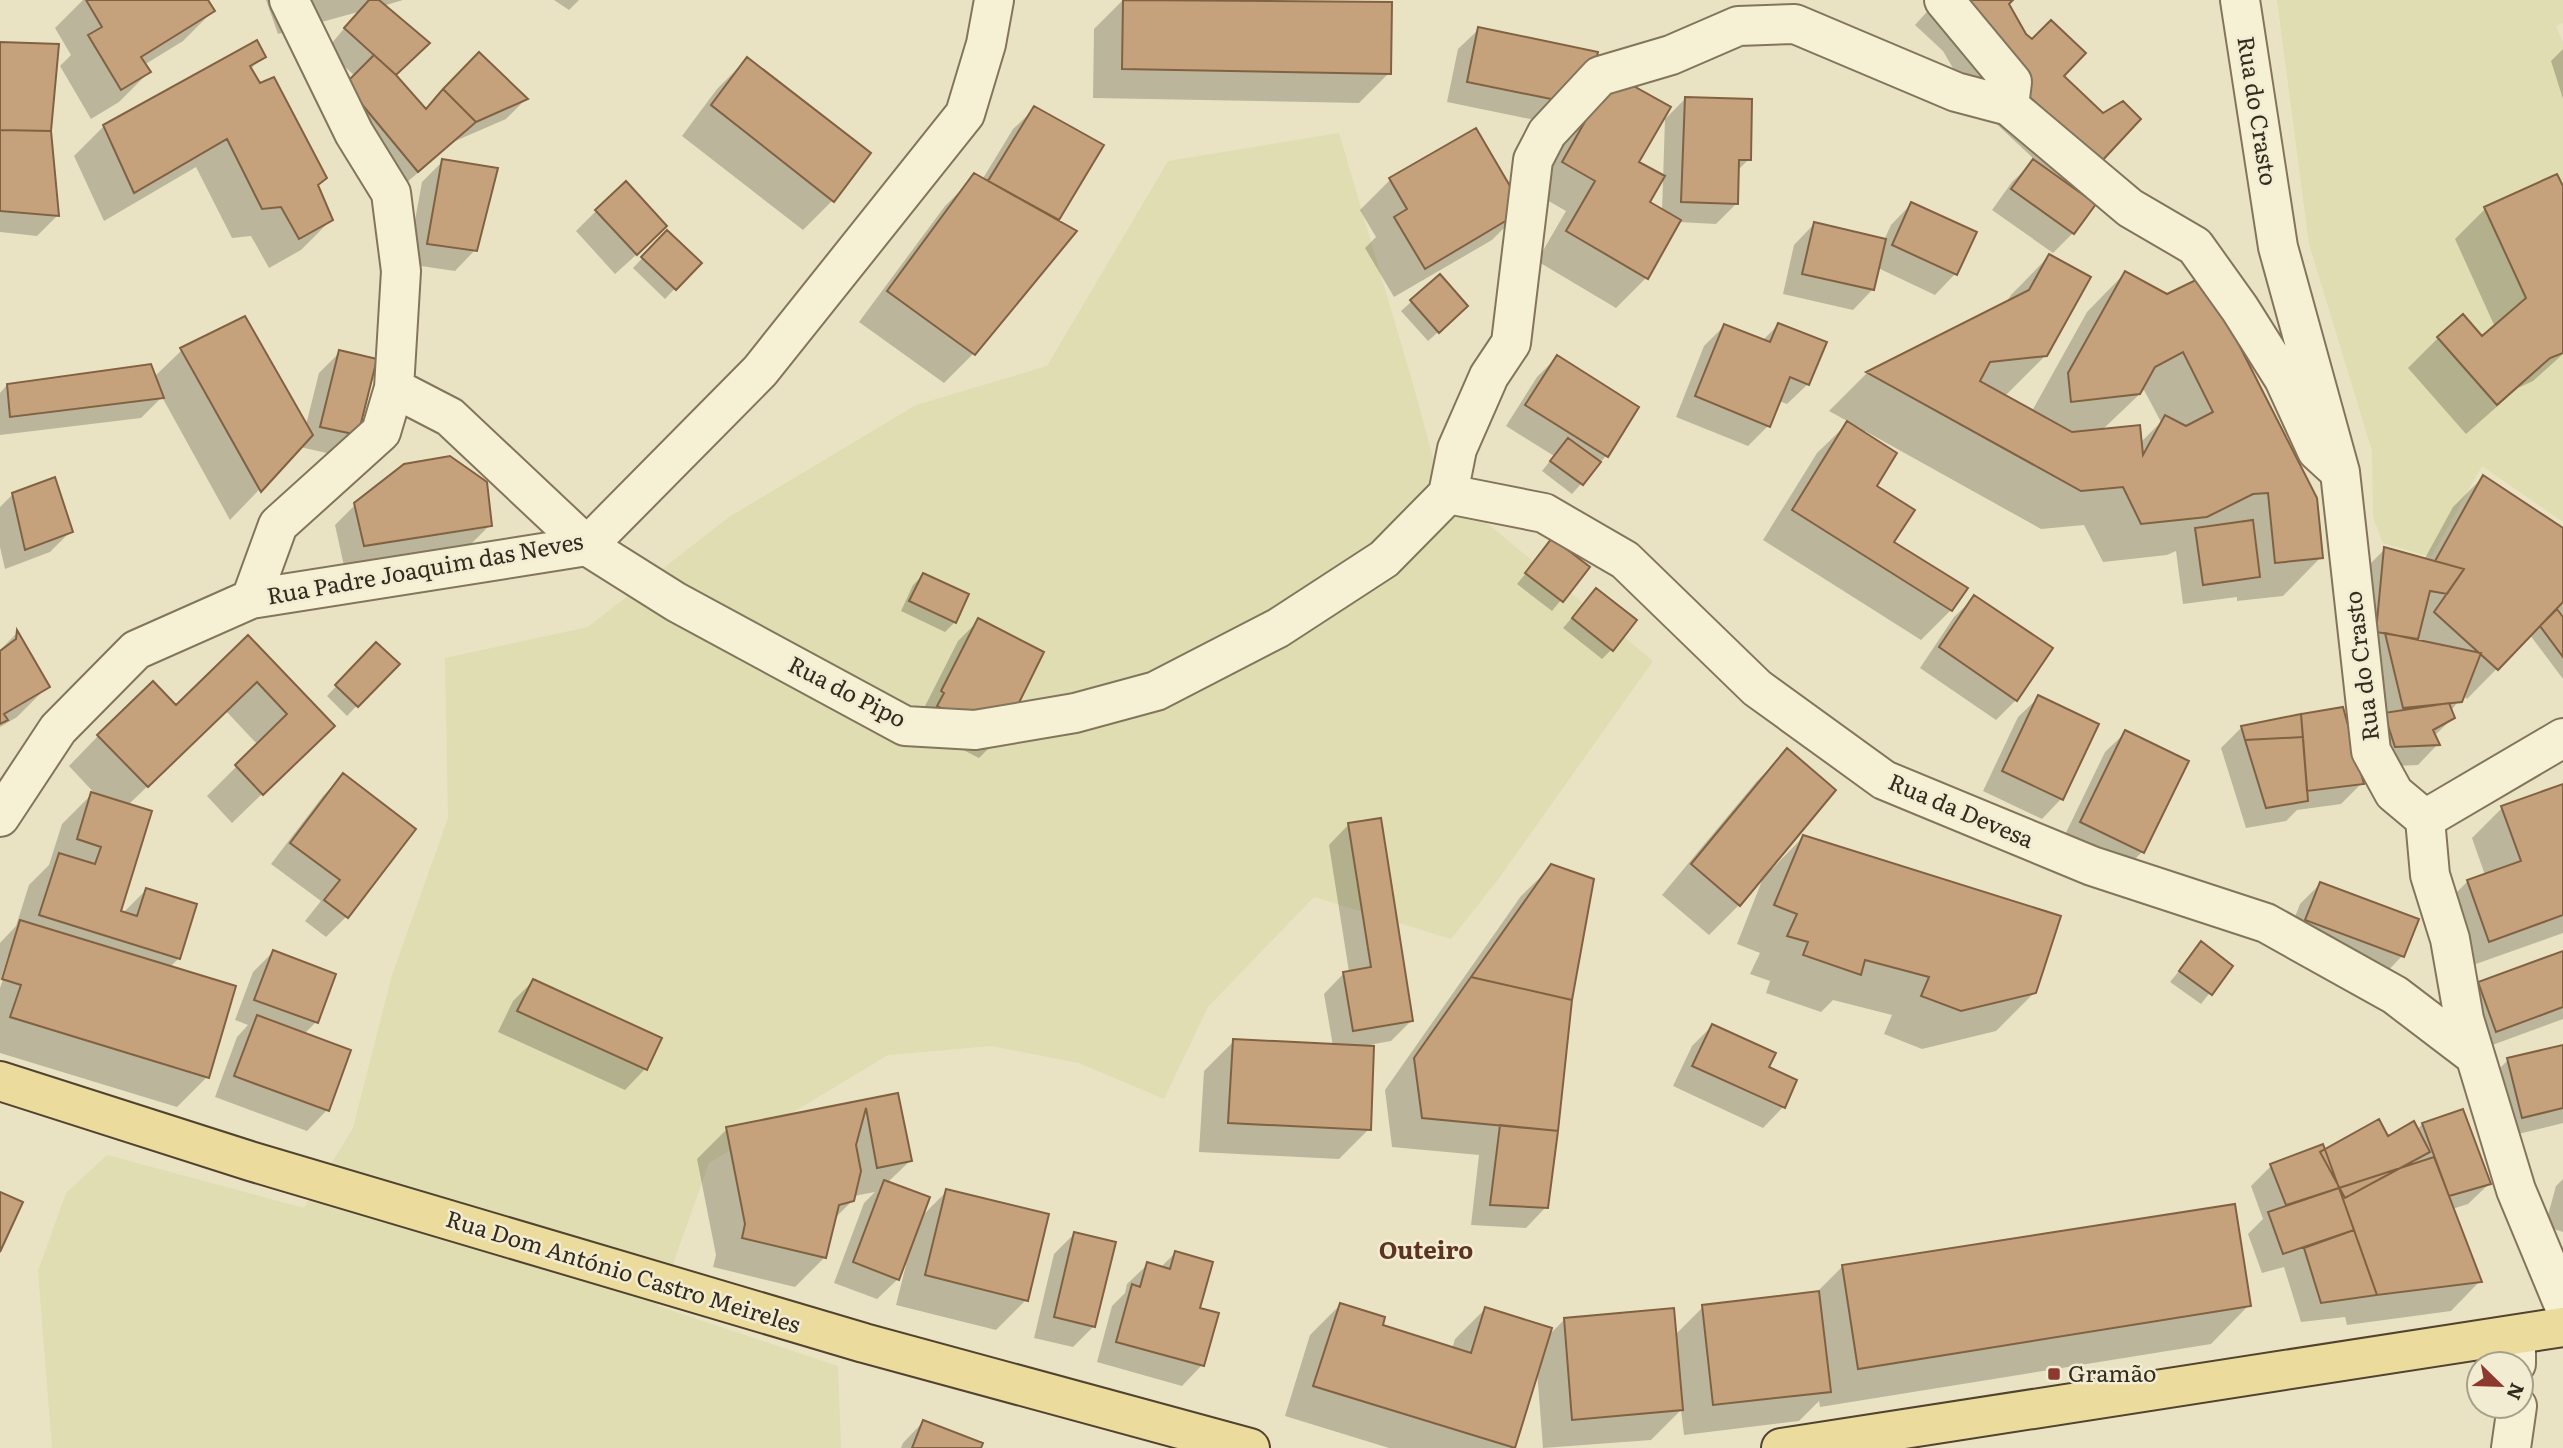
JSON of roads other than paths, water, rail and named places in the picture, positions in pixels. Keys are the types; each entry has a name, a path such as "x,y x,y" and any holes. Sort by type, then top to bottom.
{"main road":[{"name":"Rua Dom António Castro Meireles","path":"0,1081 250,1161 1196,1441 1250,1448"},
{"path":"1782,1448 2516,1349 2563,1327"}],"street":[{"path":"251,599 278,524 382,432 394,388 401,271 391,193 354,133 289,0"},
{"name":"Rua Padre Joaquim das Neves","path":"0,817 58,729 136,650 251,599 587,546 761,371 965,114 986,44 994,0"},
{"path":"1944,0 2012,82 2009,106"},
{"name":"Rua do Crasto","path":"2240,0 2278,247 2340,472 2371,751 2393,793 2425,819"},
{"path":"1448,495 1457,449 1489,376 1511,343 1533,160 1548,133 1600,76 1671,55 1738,26 1795,24 1955,92 2009,106 2130,208 2195,246 2240,309 2284,379 2317,451 2340,472"},
{"name":"Rua do Pipo","path":"394,388 450,417 587,546 676,602 905,726 975,730 1075,713 1156,691 1278,628 1384,559 1448,495"},
{"name":"Rua da Devesa","path":"1448,495 1544,513 1625,560 1757,688 1884,780 2092,866 2266,923 2395,995 2475,1056"},
{"path":"2563,738 2425,819 2430,875 2450,939 2464,1019 2516,1191 2563,1303"},
{"path":"2511,1448 2515,1420"}],"place":[{"name":"Gramão","path":"2054,1374"}],"district":[{"name":"Outeiro","path":"1426,1251"}]}
